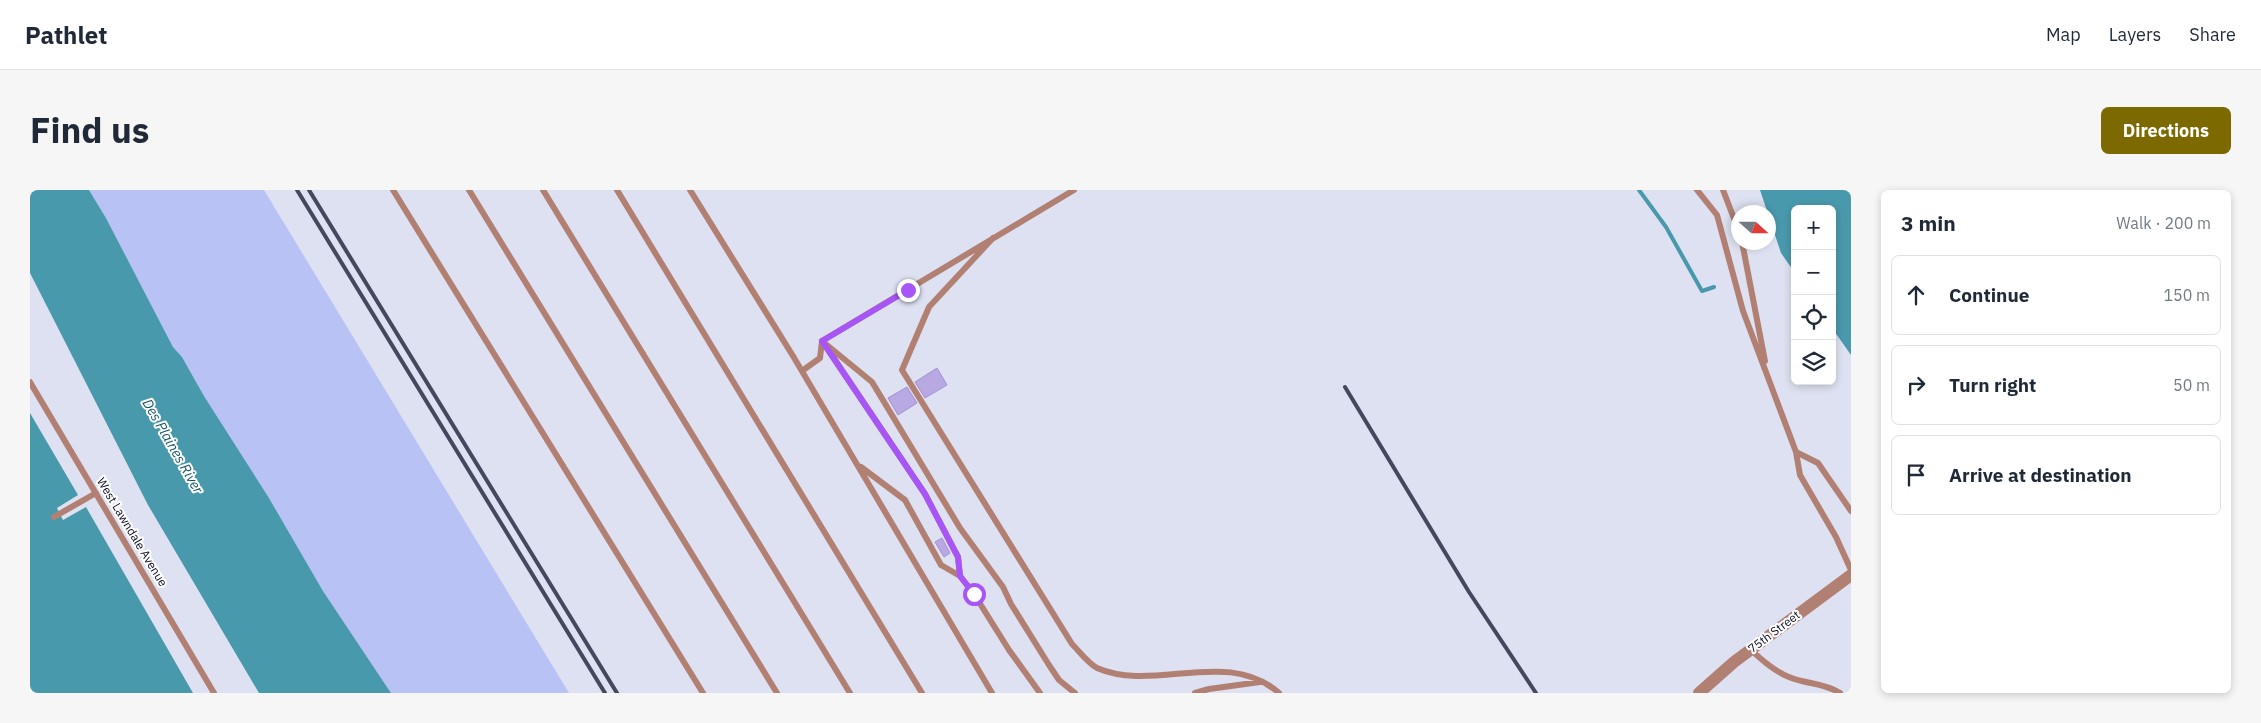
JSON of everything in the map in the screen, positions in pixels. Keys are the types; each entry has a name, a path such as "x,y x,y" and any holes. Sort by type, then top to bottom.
{"street":[{"name":"75th Street","path":"1699,693 1750,650 1851,575"}],"lane":[{"path":"393,190 703,693"},
{"path":"469,190 777,693"},
{"path":"543,190 850,693"},
{"path":"617,190 922,693"},
{"path":"690,190 802,371 992,693"},
{"path":"822,341 1074,190"},
{"path":"1697,190 1717,215 1743,311 1796,452 1800,475 1836,537 1851,570"},
{"path":"1723,190 1731,211"},
{"path":"993,238 929,307 902,370 1072,644 1096,667 1119,676 1146,680 1223,672 1240,674 1261,682 1279,693"},
{"path":"1744,250 1768,377"},
{"path":"802,371 820,358 822,341"},
{"path":"822,341 925,494 958,557 960,576"},
{"path":"822,341 872,382 960,528 1003,587 1011,604 1049,665 1059,680 1075,693"},
{"name":"West Lawndale Avenue","path":"30,382 214,693"},
{"path":"1796,452 1818,463 1851,512"},
{"path":"857,464 905,500 941,565 960,576 974,594 1009,650 1040,693"},
{"path":"54,518 96,493"},
{"path":"1750,650 1770,667 1789,677 1818,684 1840,693"},
{"path":"1195,693 1209,689 1261,682"}],"shaded area":[{"path":"89,190 264,190 569,693 391,693 323,591 269,498 204,396 182,357 173,347 106,218"}],"water":[{"name":"Des Plaines River","path":"30,190 89,190 106,218 173,347 182,357 204,396 269,498 323,591 391,693 259,693 148,505 30,273"},
{"path":"1760,190 1851,190 1851,355 1836,334 1836,205 1791,205 1791,267 1781,253 1776,238 1776,205 1765,205"},
{"path":"30,413 78,495 57,508 63,520 86,507 193,693 30,693"}],"building":[{"path":"937,368 947,385 925,398 915,382"},
{"path":"907,387 917,403 898,415 888,398"},
{"path":"942,538 950,553 944,557 935,542"}],"waterway":[{"path":"1639,190 1666,227 1702,291 1714,287"}],"railway":[{"path":"297,190 605,693"},
{"path":"309,190 617,693"},
{"path":"1345,387 1469,592 1536,693"}],"route":[{"path":"908,290 822,341 925,494 958,557 960,576 974,594"}]}
